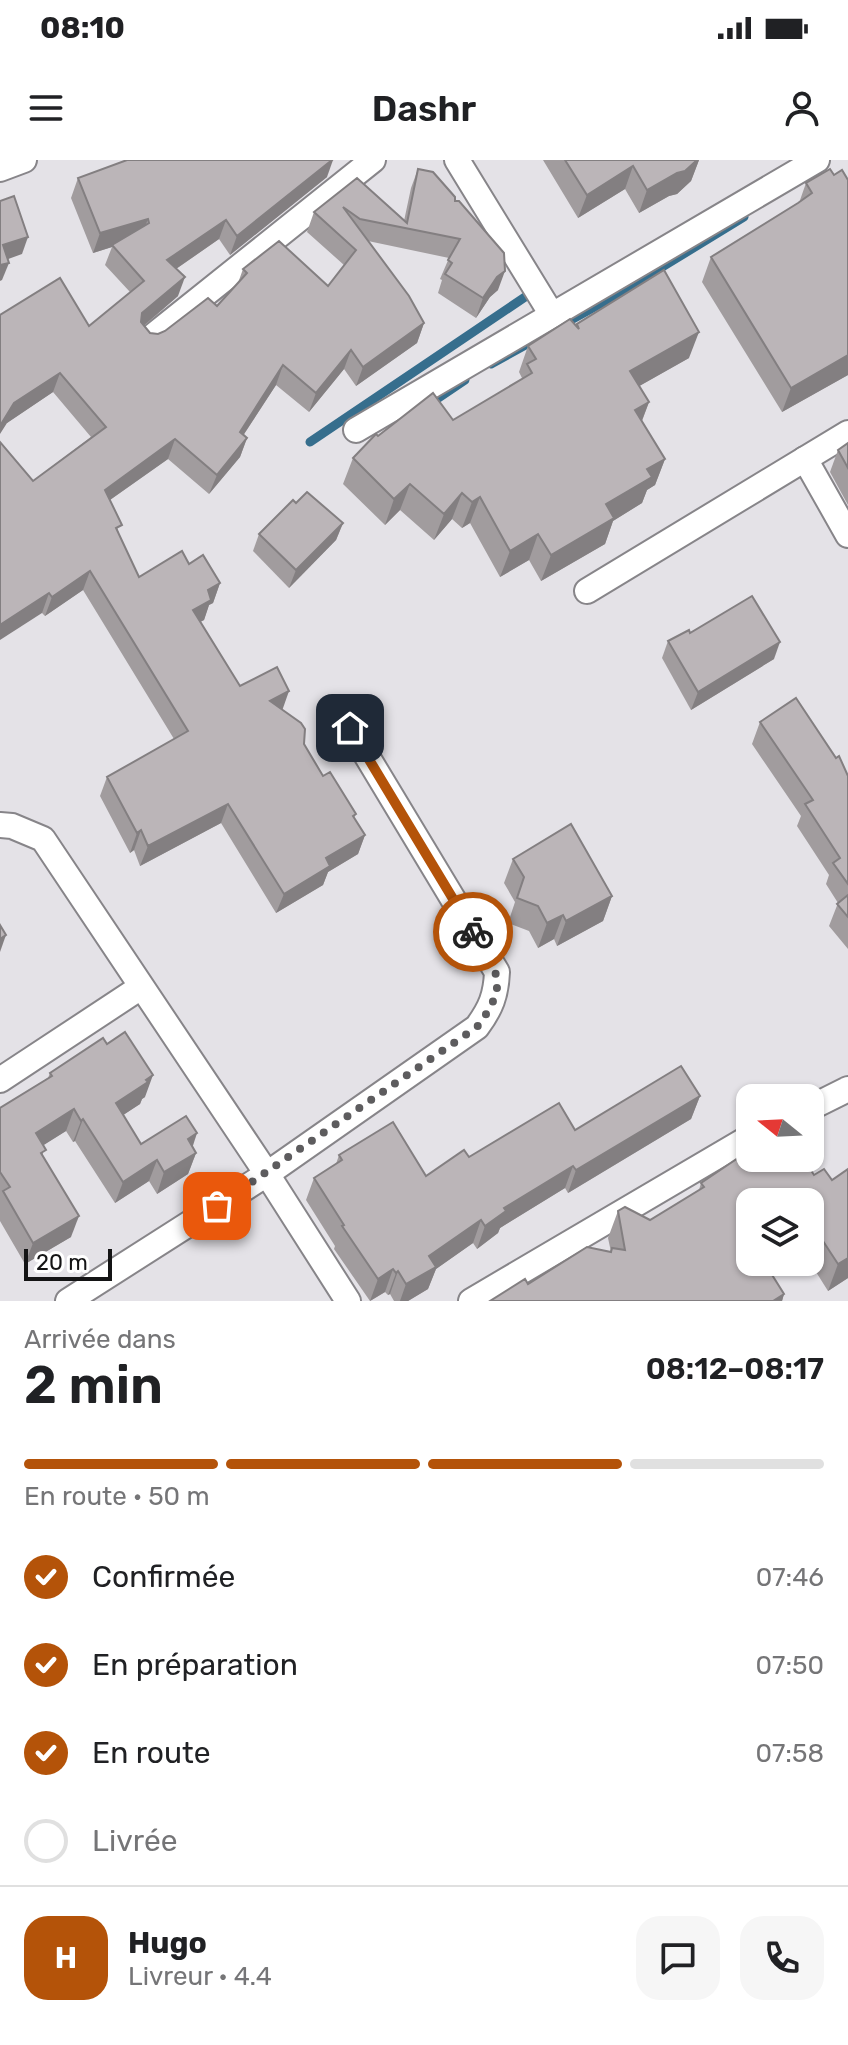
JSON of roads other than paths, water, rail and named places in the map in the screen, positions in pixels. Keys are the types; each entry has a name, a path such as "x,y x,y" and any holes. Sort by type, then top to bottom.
{"street":[{"path":"0,169 24,160"},
{"path":"149,339 373,160"},
{"path":"457,160 552,315"},
{"path":"356,430 817,160"},
{"path":"587,591 848,433"},
{"path":"805,459 848,535"},
{"path":"68,1301 267,1174 477,1027 490,1009 496,994 497,972 350,728"},
{"path":"0,825 12,826 43,839 348,1301"},
{"path":"0,1080 141,987"},
{"path":"824,1101 848,1089"},
{"path":"471,1301 736,1145"}],"waterway":[{"path":"491,364 618,294 744,217"},
{"path":"310,442 528,295"},
{"path":"428,405 465,380"}]}
